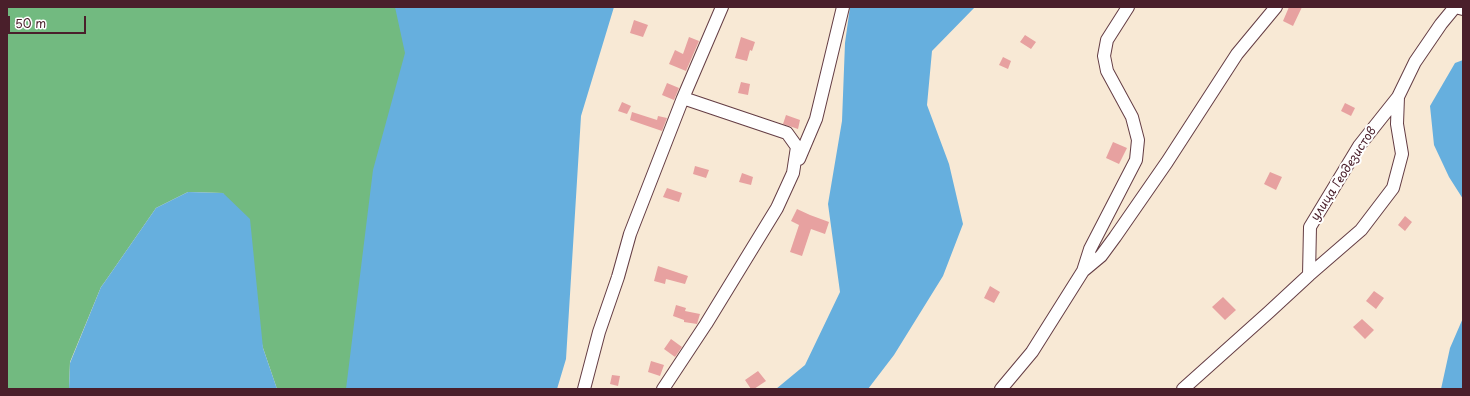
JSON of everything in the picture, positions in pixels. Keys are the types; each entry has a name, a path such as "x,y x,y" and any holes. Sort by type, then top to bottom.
{"street":[{"path":"584,389 599,332 618,277 630,234 683,98 722,7"},
{"path":"663,389 706,324 777,208 794,174 816,119 843,7"},
{"path":"1001,389 1032,352 1083,271 1090,249 1136,160 1138,140 1132,117 1107,71 1104,56 1107,40 1128,7"},
{"path":"1083,271 1101,256 1167,162 1237,54 1276,7"},
{"name":"улица Геодезистов","path":"1309,275 1310,226 1359,146 1398,96 1415,62 1441,24 1455,7 1463,9"},
{"path":"1183,389 1361,230 1393,188 1402,154 1397,124 1398,96"},
{"path":"683,98 787,133 797,147 794,174"}],"green space":[{"path":"7,7 431,7 353,389 277,389 263,348 223,193 188,192 156,208 101,287 70,362 69,389 7,389"}],"water":[{"path":"395,7 614,7 581,116 566,359 557,389 346,389 373,170 405,53"},
{"path":"850,7 975,7 932,51 927,105 949,164 963,224 943,276 894,355 868,389 776,389 805,365 840,292 828,204 842,121 845,43"},
{"path":"1463,60 1463,199 1449,177 1434,145 1430,106 1455,63"},
{"path":"188,192 223,193 250,219 263,348 277,389 69,389 70,363 101,287 156,208"},
{"path":"1463,318 1463,389 1441,389 1450,348"}],"building":[{"path":"1289,7 1302,7 1293,26 1283,21"},
{"path":"634,20 648,25 643,37 630,33"},
{"path":"1025,35 1036,42 1031,49 1020,42"},
{"path":"689,37 699,41 686,71 669,64 675,50 683,54"},
{"path":"741,37 755,42 752,51 750,50 747,61 735,58"},
{"path":"1003,57 1011,61 1008,69 999,65"},
{"path":"741,82 750,84 748,95 738,93"},
{"path":"667,83 679,88 674,100 662,95"},
{"path":"622,102 631,106 627,114 618,111"},
{"path":"1345,103 1355,108 1351,116 1341,111"},
{"path":"632,112 657,120 658,116 667,118 662,131 630,120"},
{"path":"786,115 800,120 798,129 783,124"},
{"path":"1113,142 1127,148 1119,164 1106,158"},
{"path":"695,166 709,170 706,178 693,174"},
{"path":"1270,172 1282,177 1276,190 1264,184"},
{"path":"742,173 753,177 751,185 739,182"},
{"path":"667,188 682,193 679,202 663,197"},
{"path":"797,209 829,222 825,234 811,229 802,256 790,252 799,225 791,221"},
{"path":"1405,216 1412,222 1405,231 1398,225"},
{"path":"658,266 688,276 685,284 666,279 665,284 654,281"},
{"path":"990,286 1000,292 994,303 984,298"},
{"path":"1374,291 1384,298 1376,309 1366,301"},
{"path":"1223,297 1236,310 1225,320 1212,307"},
{"path":"676,305 686,308 685,311 700,314 697,324 684,322 684,320 673,316"},
{"path":"1362,319 1374,330 1365,339 1353,327"},
{"path":"671,339 682,347 675,357 664,349"},
{"path":"651,361 664,365 660,376 648,372"},
{"path":"758,371 766,381 754,389 751,389 745,380"},
{"path":"612,375 620,376 618,386 610,384"}]}
